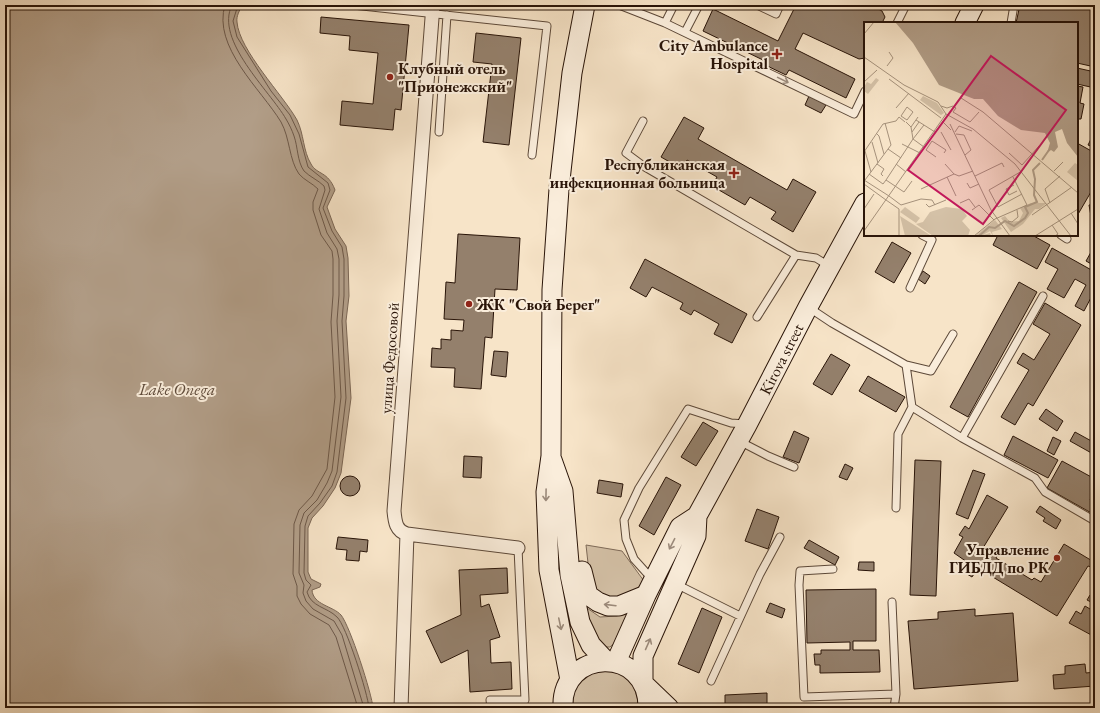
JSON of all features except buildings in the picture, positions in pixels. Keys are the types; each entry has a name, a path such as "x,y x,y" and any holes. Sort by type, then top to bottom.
{"main road":[{"path":"570,680 549,570 546,492 551,456 552,290 559,197 572,73 585,5"},
{"path":"966,22 974,5"},
{"name":"Kirova street","path":"648,708 648,697 643,682 643,656 696,536 697,516 864,205"},
{"path":"551,456 575,523 583,579 588,595 598,602 608,606 619,606 650,588"},
{"path":"563,491 570,575 580,622 591,645 611,662"},
{"name":"Kirova street","path":"611,662 680,527 697,516"},
{"path":"562,708 566,688 570,680 580,670 592,663 611,662 627,667 636,673 669,708"}],"street":[{"name":"улица Федосовой","path":"407,534 402,532 395,524 394,511 433,9"},
{"path":"401,708 407,534 518,548"}],"lane":[{"path":"353,5 433,9 447,15 547,26 532,154"},
{"path":"619,5 685,32 854,114 864,93"},
{"path":"665,23 674,5"},
{"path":"685,32 699,5"},
{"path":"757,5 776,14 780,5"},
{"path":"898,22 906,5"},
{"path":"1011,22 1014,5"},
{"path":"439,132 447,15"},
{"path":"643,121 626,152 645,167 796,255 816,258 831,267"},
{"path":"910,288 932,240 924,236"},
{"path":"756,316 796,255"},
{"path":"962,438 1043,296"},
{"path":"808,307 832,324 906,365 931,370 953,334"},
{"path":"896,508 898,434 912,407 906,365"},
{"path":"912,407 962,438 1035,478 1045,492 1095,521"},
{"path":"650,588 645,570 634,559 626,539 624,520 639,488 688,409 731,423 743,432 768,456 794,467"},
{"path":"711,681 740,616 780,537"},
{"path":"491,708 490,700 525,700 518,548"},
{"path":"833,569 800,571 798,585 800,656 804,697 896,694"},
{"path":"675,584 740,616"},
{"path":"892,602 896,694 894,708"}],"shaded area":[{"path":"586,545 622,551 644,581 635,591 624,599 597,594 590,581"},
{"path":"584,606 600,617 617,616 631,609 619,639 610,647 604,647 596,637"},
{"path":"596,669 622,675 627,678 635,689 639,708 569,708 574,684"}],"water":[{"name":"Lake Onega","path":"5,5 242,5 238,13 237,20 245,46 297,120 306,154 311,164 316,170 326,176 332,184 335,190 327,207 335,229 346,246 348,258 349,296 346,321 351,398 341,473 335,488 323,506 312,518 308,528 308,572 311,579 321,584 320,587 312,590 313,595 324,605 341,615 350,632 369,689 373,708 5,708"}],"place":[{"name":"City Ambulance Hospital","path":"777,54"},
{"name":"Клубный отель \"Прионежский\"","path":"390,77"},
{"name":"Республиканская инфекционная больница","path":"734,173"},
{"name":"ЖК \"Свой Берег\"","path":"469,304"},
{"name":"Управление ГИБДД по РК","path":"1057,558"}]}
